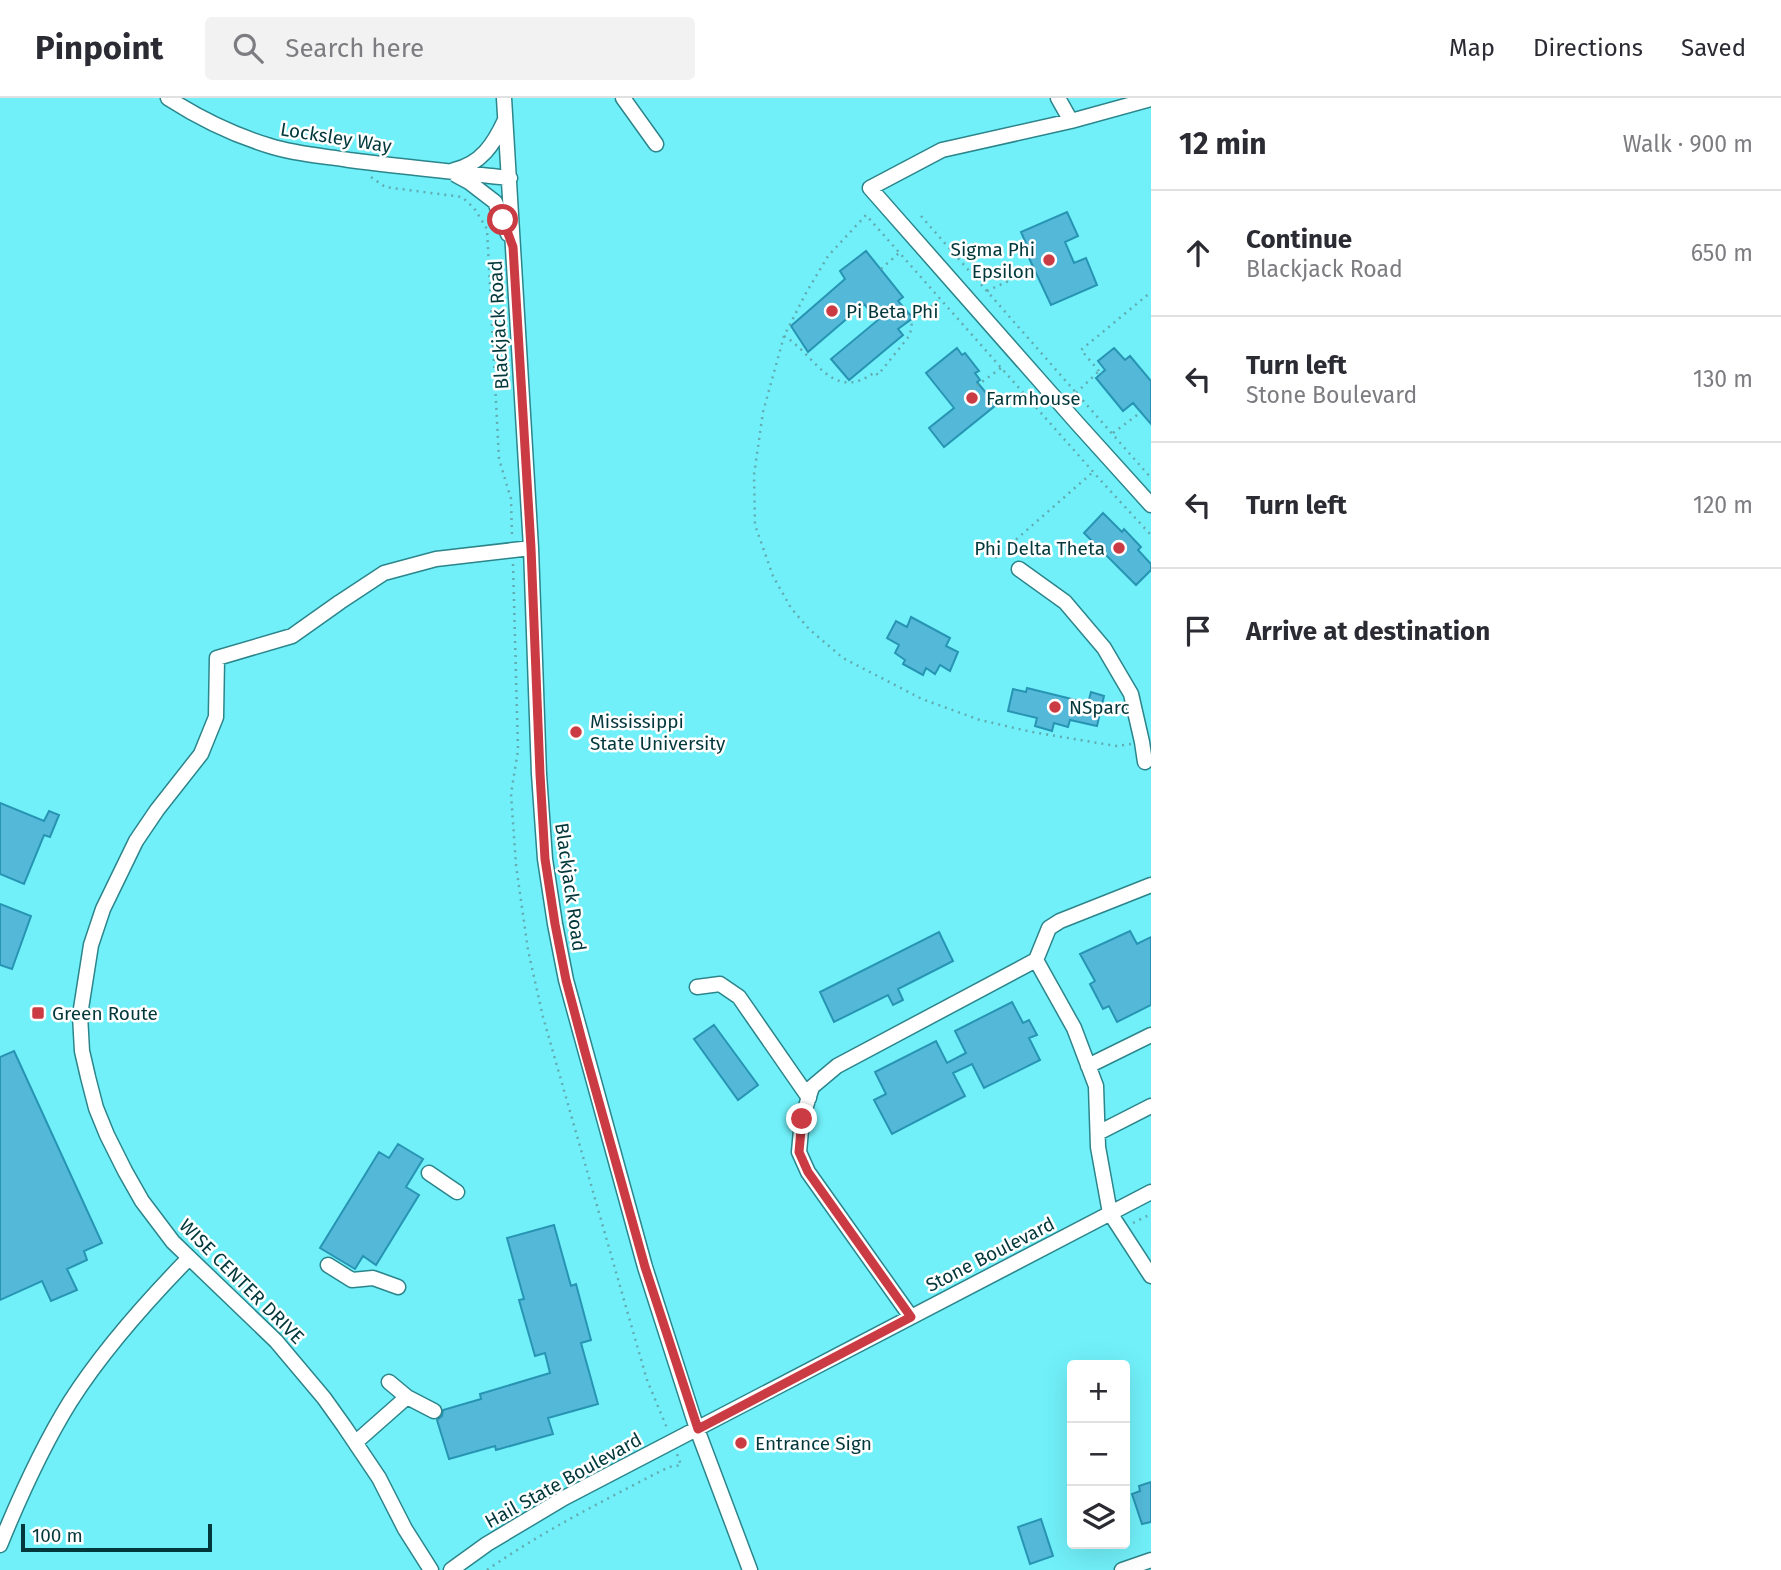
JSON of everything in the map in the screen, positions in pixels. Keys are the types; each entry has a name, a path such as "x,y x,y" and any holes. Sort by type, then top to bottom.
{"street":[{"name":"Locksley Way","path":"168,98 192,114 226,130 271,146 330,157 510,178"},
{"name":"Blackjack Road","path":"504,98 531,548 540,786 545,859 555,924 575,1016 645,1267 698,1429 750,1570"},
{"path":"623,98 656,144"},
{"path":"1058,98 1071,121"},
{"path":"1151,99 1071,121 942,150 870,188 1151,505"},
{"path":"449,171 467,167 487,151 496,140 505,119"},
{"path":"449,171 495,202 513,247"},
{"name":"WISE CENTER DRIVE","path":"431,1570 405,1530 379,1479 324,1398 276,1341 189,1258 142,1201 107,1135 96,1108 82,1051 80,1015 91,945 112,888 136,841 201,754 216,717 217,658 292,636 384,573 436,559 531,548"},
{"path":"1019,569 1065,602 1104,649 1131,694 1144,762"},
{"path":"911,1317 808,1172 799,1152 802,1119 812,1087 837,1066 1036,960 1049,928 1060,921 1151,885"},
{"path":"1036,960 1074,1028 1096,1086 1098,1147 1110,1213 1151,1276"},
{"path":"697,987 720,984 739,997 809,1098"},
{"path":"1088,1066 1151,1035"},
{"path":"1098,1133 1151,1106"},
{"path":"429,1172 457,1192"},
{"name":"Stone Boulevard","path":"698,1429 1151,1192"},
{"path":"0,1545 27,1481 70,1402 101,1359 189,1258"},
{"path":"328,1265 352,1280 373,1278 398,1287"},
{"path":"389,1382 407,1397 434,1410"},
{"path":"356,1443 407,1397"},
{"name":"Hail State Boulevard","path":"451,1570 487,1544 564,1498 698,1429"},
{"path":"1122,1570 1151,1560"}],"path":[{"path":"1142,742 1116,746 1032,732 980,720 922,699 843,658 809,629 792,608 773,576 755,525 754,475 761,424 784,336 828,256 866,215 1151,536"},
{"path":"922,216 1151,478"},
{"path":"881,269 899,253"},
{"path":"987,291 1034,269"},
{"path":"1076,393 1100,372 1081,350 1151,292"},
{"path":"784,336 833,378 855,383 875,372 878,374 910,335 912,322 940,299"},
{"path":"971,390 1001,368"},
{"path":"1112,433 1141,412"},
{"path":"995,558 1093,472"},
{"path":"1121,1230 1151,1214"},
{"path":"486,1570 561,1523 662,1471 681,1465"}],"shaded area":[{"name":"Mississippi State University","path":"0,98 1151,98 1151,1570 0,1570"}],"building":[{"name":"Sigma Phi Epsilon","path":"1067,212 1078,236 1065,242 1074,263 1086,258 1097,285 1051,305 1029,258 1032,257 1021,232"},
{"name":"Pi Beta Phi","path":"866,251 903,297 898,301 913,318 898,329 903,335 849,380 831,359 878,320 864,304 808,352 791,326 845,279 840,271"},
{"name":"Farmhouse","path":"957,348 962,355 965,353 979,371 975,373 980,380 977,382 996,405 944,447 929,428 954,408 926,373"},
{"path":"1114,348 1125,360 1130,356 1151,381 1151,424 1133,403 1123,411 1096,378 1105,370 1098,361"},
{"name":"Phi Delta Theta","path":"1103,513 1141,547 1138,550 1151,564 1151,570 1136,585 1084,533"},
{"path":"911,617 950,638 946,646 958,652 950,671 940,665 935,674 926,668 923,675 903,664 905,660 895,653 899,645 887,638 896,621 907,627"},
{"name":"NSparc","path":"1027,688 1088,703 1091,692 1104,696 1097,726 1070,720 1068,727 1054,723 1052,731 1035,726 1037,718 1008,711 1013,689 1026,692"},
{"path":"0,803 44,821 49,811 59,815 50,837 44,835 24,884 0,874"},
{"path":"0,904 31,916 12,969 0,965"},
{"path":"1130,931 1137,944 1151,937 1151,1005 1117,1022 1109,1006 1103,1009 1090,984 1095,981 1080,954"},
{"path":"939,932 953,961 898,989 903,1000 893,1005 888,995 834,1022 820,992"},
{"path":"1012,1002 1023,1023 1029,1020 1037,1035 1029,1038 1040,1060 984,1088 972,1064 953,1073 965,1096 892,1134 874,1100 886,1094 875,1072 936,1041 947,1063 966,1053 955,1031"},
{"path":"714,1025 758,1085 738,1100 694,1039"},
{"path":"14,1051 102,1243 84,1251 87,1260 67,1269 77,1290 51,1301 42,1281 0,1300 0,1057"},
{"path":"398,1144 423,1159 406,1187 419,1195 376,1265 363,1256 355,1269 320,1248 379,1152 389,1158"},
{"path":"554,1225 571,1286 576,1284 591,1340 581,1343 598,1404 548,1418 553,1434 496,1450 495,1446 449,1459 437,1420 442,1416 443,1410 481,1399 480,1394 550,1373 545,1353 535,1356 519,1300 524,1299 507,1238"},
{"path":"1151,1482 1151,1522 1142,1524 1132,1494 1140,1491 1139,1486"},
{"path":"1041,1519 1053,1556 1030,1564 1018,1527"}],"place":[{"name":"Sigma Phi Epsilon","path":"1049,260"},
{"name":"Pi Beta Phi","path":"832,311"},
{"name":"Farmhouse","path":"972,398"},
{"name":"Phi Delta Theta","path":"1119,548"},
{"name":"NSparc","path":"1055,707"},
{"name":"Mississippi State University","path":"576,732"},
{"name":"Green Route","path":"38,1013"},
{"name":"Entrance Sign","path":"741,1443"}],"route":[{"path":"503,220 513,247 531,548 545,859 555,924 566,980 645,1267 698,1429 911,1317 808,1172 799,1152 802,1119"}]}
